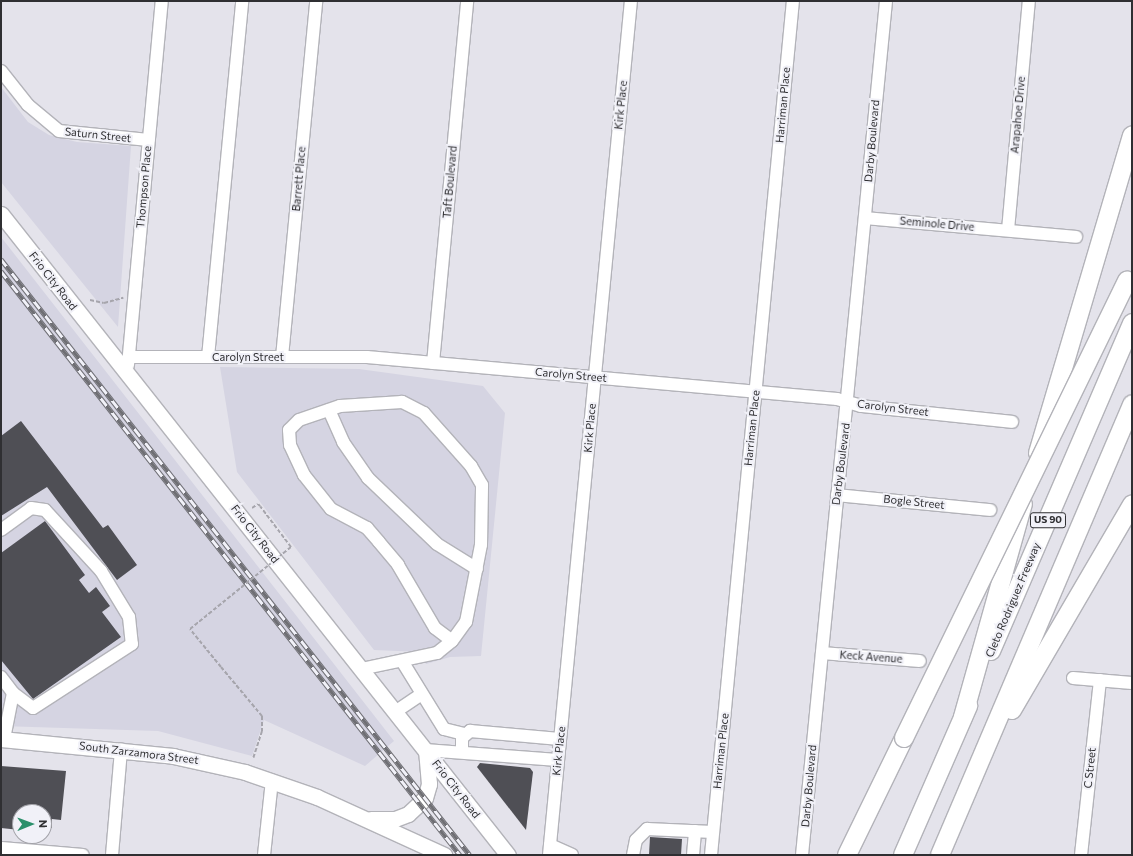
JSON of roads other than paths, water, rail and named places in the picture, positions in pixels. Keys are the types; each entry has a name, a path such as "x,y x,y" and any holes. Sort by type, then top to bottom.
{"highway":[{"path":"963,717 1132,136"},
{"path":"847,855 1129,276"},
{"name":"Cleto Rodriguez Freeway","path":"904,855 1132,323"},
{"name":"US 90","path":"940,855 1132,404"},
{"path":"978,765 1132,505"}],"main road":[{"name":"Frio City Road","path":"1,214 508,855"},
{"name":"South Zarzamora Street","path":"3,739 121,749 212,763 272,780 368,819 407,839 444,855"},
{"path":"368,819 395,819 408,814 425,798 429,784 425,750"},
{"name":"South Zarzamora Street","path":"407,839 419,855"}],"street":[{"name":"Thompson Place","path":"127,374 162,1"},
{"path":"208,357 242,1"},
{"name":"Barrett Place","path":"282,356 316,1"},
{"name":"Taft Boulevard","path":"433,363 467,1"},
{"name":"Kirk Place","path":"549,850 631,1"},
{"name":"Harriman Place","path":"711,855 793,1"},
{"name":"Darby Boulevard","path":"802,855 837,495 848,402 886,1"},
{"name":"Arapahoe Drive","path":"1008,230 1029,1"},
{"name":"Saturn Street","path":"2,74 33,111 59,130 149,140"},
{"name":"Seminole Drive","path":"865,218 1076,237"},
{"name":"Carolyn Street","path":"129,357 367,357 756,392 1012,422"},
{"path":"361,669 425,657 452,641 466,622 477,569 484,511 482,485 471,466 424,413 402,402 357,404 329,410 299,420 289,430 290,445 304,475 331,509 367,528 398,565 435,628 452,641"},
{"path":"329,410 343,442 368,478 437,544 477,569"},
{"name":"Bogle Street","path":"837,495 990,510"},
{"path":"1,530 31,508 45,510 101,571 129,617 132,644 33,708 13,693 1,677"},
{"name":"Keck Avenue","path":"822,653 920,660"},
{"path":"402,661 420,695 444,729 469,733 560,739"},
{"path":"1073,678 1132,683"},
{"name":"C Street","path":"1081,855 1100,680"},
{"path":"3,739 13,693"},
{"path":"395,712 420,695"},
{"path":"462,752 469,733"},
{"path":"112,855 121,749"},
{"path":"425,750 558,760"},
{"path":"264,855 272,780"},
{"path":"633,855 636,840 647,829 713,832"},
{"path":"693,855 695,831"},
{"path":"1,848 83,855"},
{"path":"549,850 572,855"}],"railway":[{"path":"1,259 470,855"},
{"path":"1,271 460,855"}]}
